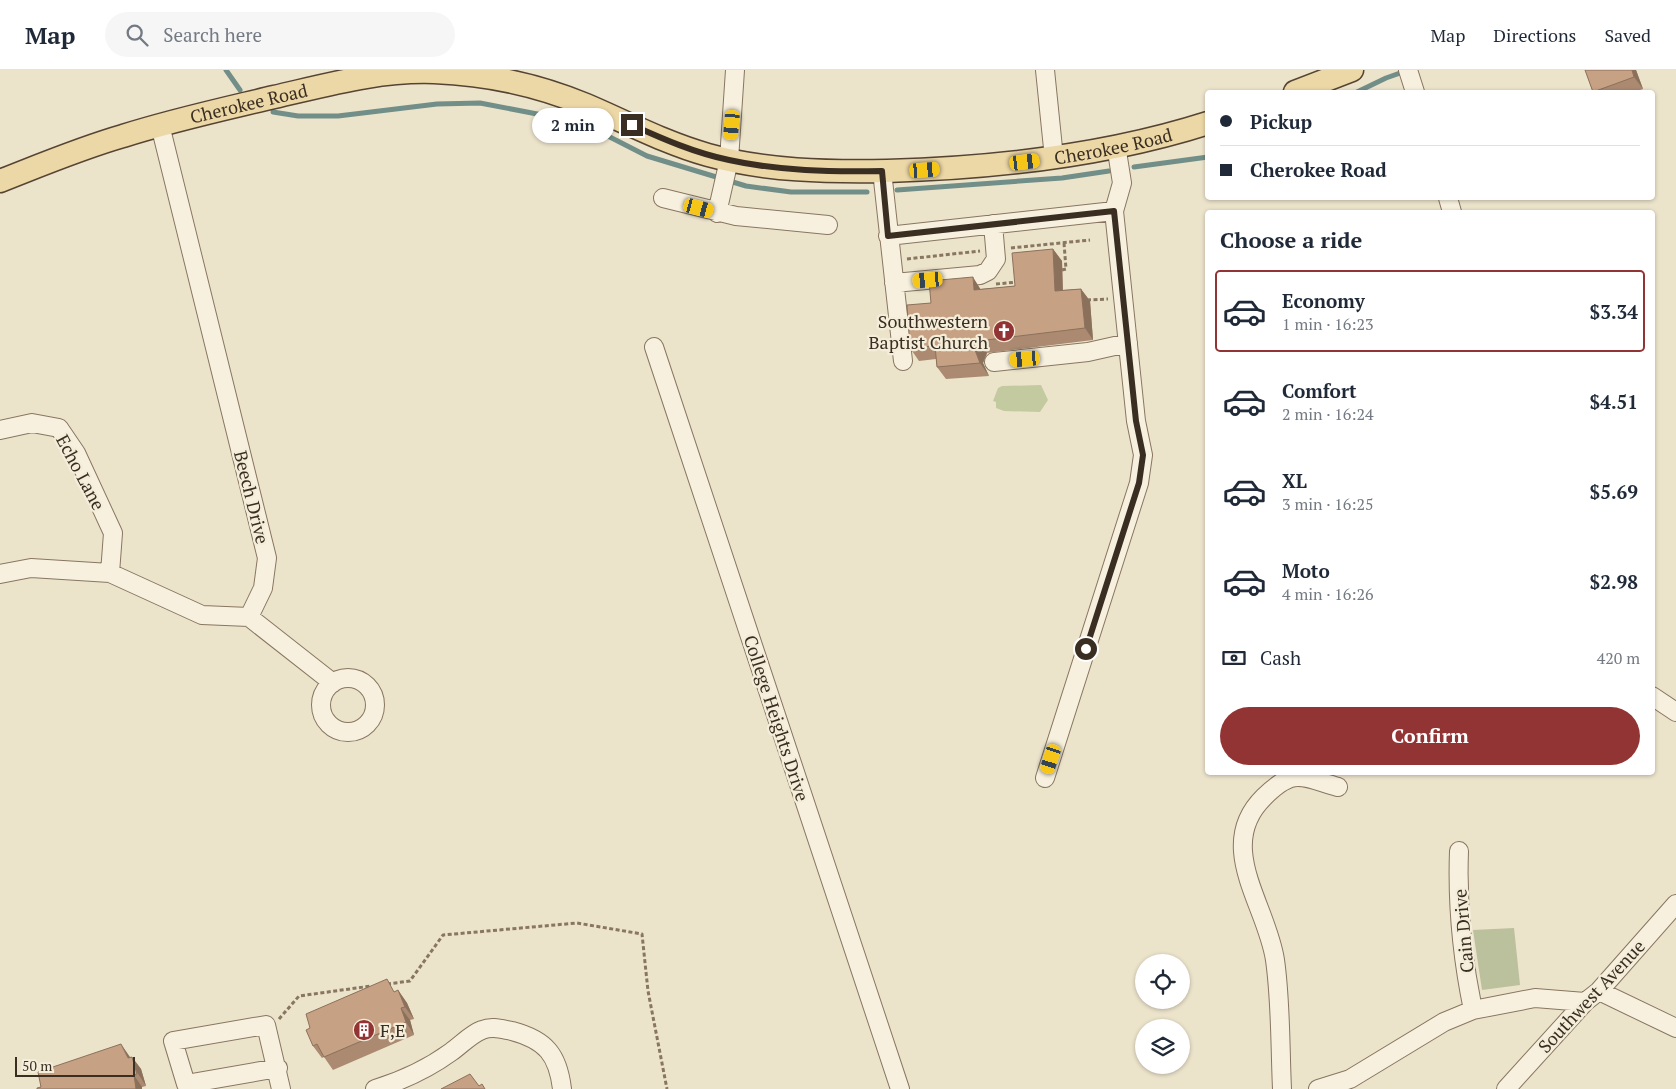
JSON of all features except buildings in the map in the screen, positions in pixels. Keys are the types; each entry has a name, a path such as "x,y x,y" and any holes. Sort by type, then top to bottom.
{"main road":[{"path":"1300,90 1352,70"},
{"name":"Cherokee Road","path":"0,181 80,150 160,125 341,81 398,73 434,72 491,78 557,94 678,144 729,160 808,170 882,171 1002,164 1054,158 1180,132 1205,124"}],"street":[{"path":"717,213 729,160 734,70"},
{"path":"1045,70 1054,158"},
{"path":"1408,70 1414,90"},
{"name":"Beech Drive","path":"160,125 267,558 263,588 248,617"},
{"path":"1045,778 1139,483 1143,455 1136,421 1114,211 1122,183 1116,145"},
{"path":"882,171 903,361"},
{"path":"663,198 717,213 828,225"},
{"path":"888,236 1114,211"},
{"path":"894,283 980,275 988,271 996,259 993,224"},
{"path":"994,362 1088,352 1128,343"},
{"name":"College Heights Drive","path":"654,347 900,1089"},
{"name":"Echo Lane","path":"0,430 32,423 60,428 76,453 113,533 110,573"},
{"path":"0,574 31,568 110,573 202,615 248,617 333,683"},
{"path":"1655,698 1676,712"},
{"path":"1282,1089 1275,961 1270,935 1246,874 1242,834 1248,816 1281,780 1298,776 1338,788"},
{"name":"Cain Drive","path":"1459,851 1458,886 1462,948 1473,1010"},
{"name":"Southwest Avenue","path":"1506,1089 1585,1002 1599,991 1676,904"},
{"path":"1599,991 1676,1028"},
{"path":"1318,1089 1350,1079 1444,1022 1473,1010 1535,998 1585,1002"},
{"path":"278,1068 197,1085 186,1084 174,1041 272,1022 281,1089"},
{"path":"375,1089 408,1076 449,1053 480,1030 493,1027 523,1034 541,1043 553,1055 560,1068 562,1089"}],"path":[{"path":"891,260 1090,240"},
{"path":"1062,270 1066,269 1064,243"},
{"path":"999,277 1001,292"},
{"path":"1079,301 1123,297"},
{"path":"382,985 410,981 443,935 577,923 642,934 648,991 667,1089"},
{"path":"272,1022 299,996 373,986"}],"green space":[{"path":"1041,385 1048,400 1040,412 1004,411 996,408 996,402 993,401 998,388 1002,386"},
{"path":"1514,928 1520,985 1482,990 1473,930"}],"waterway":[{"path":"226,70 240,90"},
{"path":"1361,90 1406,71"},
{"path":"273,112 298,116 338,116 437,104 480,103 558,118 600,132 647,156 746,186 791,192 867,192"},
{"path":"1134,167 1205,157"},
{"path":"897,190 1062,178 1109,171"}],"place":[{"name":"Southwestern Baptist Church","path":"1004,331"},
{"name":"F,E","path":"364,1030"}],"route":[{"path":"632,125 704,154 755,165 808,170 882,171 888,236 1114,211 1136,421 1143,455 1139,483 1086,649"}]}
